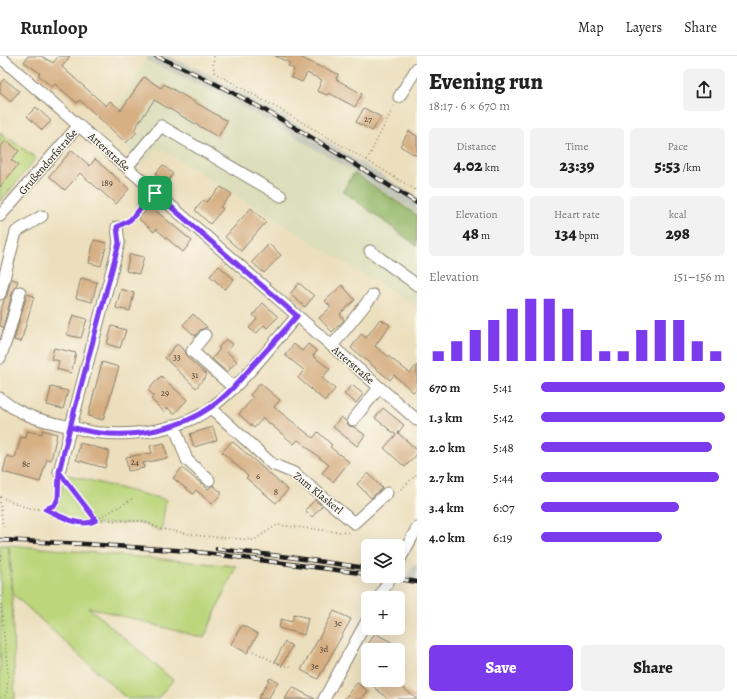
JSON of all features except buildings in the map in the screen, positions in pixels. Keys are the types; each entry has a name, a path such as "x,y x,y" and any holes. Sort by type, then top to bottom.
{"street":[{"name":"Atterstraße","path":"0,57 417,420"},
{"path":"399,97 417,68"},
{"name":"Grußendorfstraße","path":"0,216 79,126"},
{"path":"126,167 161,126 281,196"},
{"path":"0,294 16,232 42,216"},
{"path":"59,472 119,243 117,227"},
{"path":"370,251 417,285"},
{"path":"0,358 4,334 20,292"},
{"path":"332,346 373,295"},
{"path":"0,398 5,403 25,414 70,427 101,433 131,434 153,431 192,418 211,408 234,388 297,316"},
{"path":"205,335 192,351 234,388"},
{"path":"353,420 379,388"},
{"name":"Zum Klaskerl","path":"211,408 272,464 294,472 354,523"},
{"path":"174,425 187,460 209,480"},
{"path":"354,523 387,493"},
{"path":"405,550 417,528"},
{"path":"324,699 361,632"}],"path":[{"path":"214,56 213,65 215,73 293,116 417,191"},
{"path":"367,160 399,97"},
{"path":"117,227 130,220 155,193"},
{"path":"0,497 31,509 45,509 55,505 58,498 59,472"},
{"path":"59,472 96,520"},
{"path":"45,509 68,519 82,522 92,522 134,498"},
{"path":"0,502 3,528"},
{"path":"96,520 142,521 161,529 202,536 254,540 278,525 355,534 357,531 354,523"},
{"path":"0,560 2,554"},
{"path":"0,596 8,673 7,691 4,699"},
{"path":"253,651 282,666 290,666"}],"shaded area":[{"path":"148,56 169,56 206,73 302,126 417,197 417,213 354,172 279,127 206,88 146,60"},
{"path":"146,60 206,88 279,127 354,172 342,191 417,247 417,307 158,147 144,164 126,147 143,129 118,107"},
{"path":"413,565 417,565 417,584 405,582"}],"green space":[{"path":"0,132 36,158 0,202"},
{"path":"354,173 417,215 417,246 343,191"},
{"path":"65,474 166,500 161,531 141,523 91,524 69,522 45,510 56,506"},
{"path":"0,545 8,545 12,595 15,699 0,699"},
{"path":"9,545 236,566 204,638 88,607 173,680 157,699 127,699 13,594"}],"railway":[{"path":"156,56 224,88 289,124 417,203"},
{"path":"0,540 190,551 361,573"},
{"path":"217,549 361,567"},
{"path":"405,580 417,582"}],"route":[{"path":"155,193 130,220 117,227 119,243 70,427 59,472 58,498 55,505 45,509 68,519 82,522 92,522 96,520 59,472 70,427 101,433 131,434 153,431 192,418 211,408 234,388 297,316 155,193"}]}
